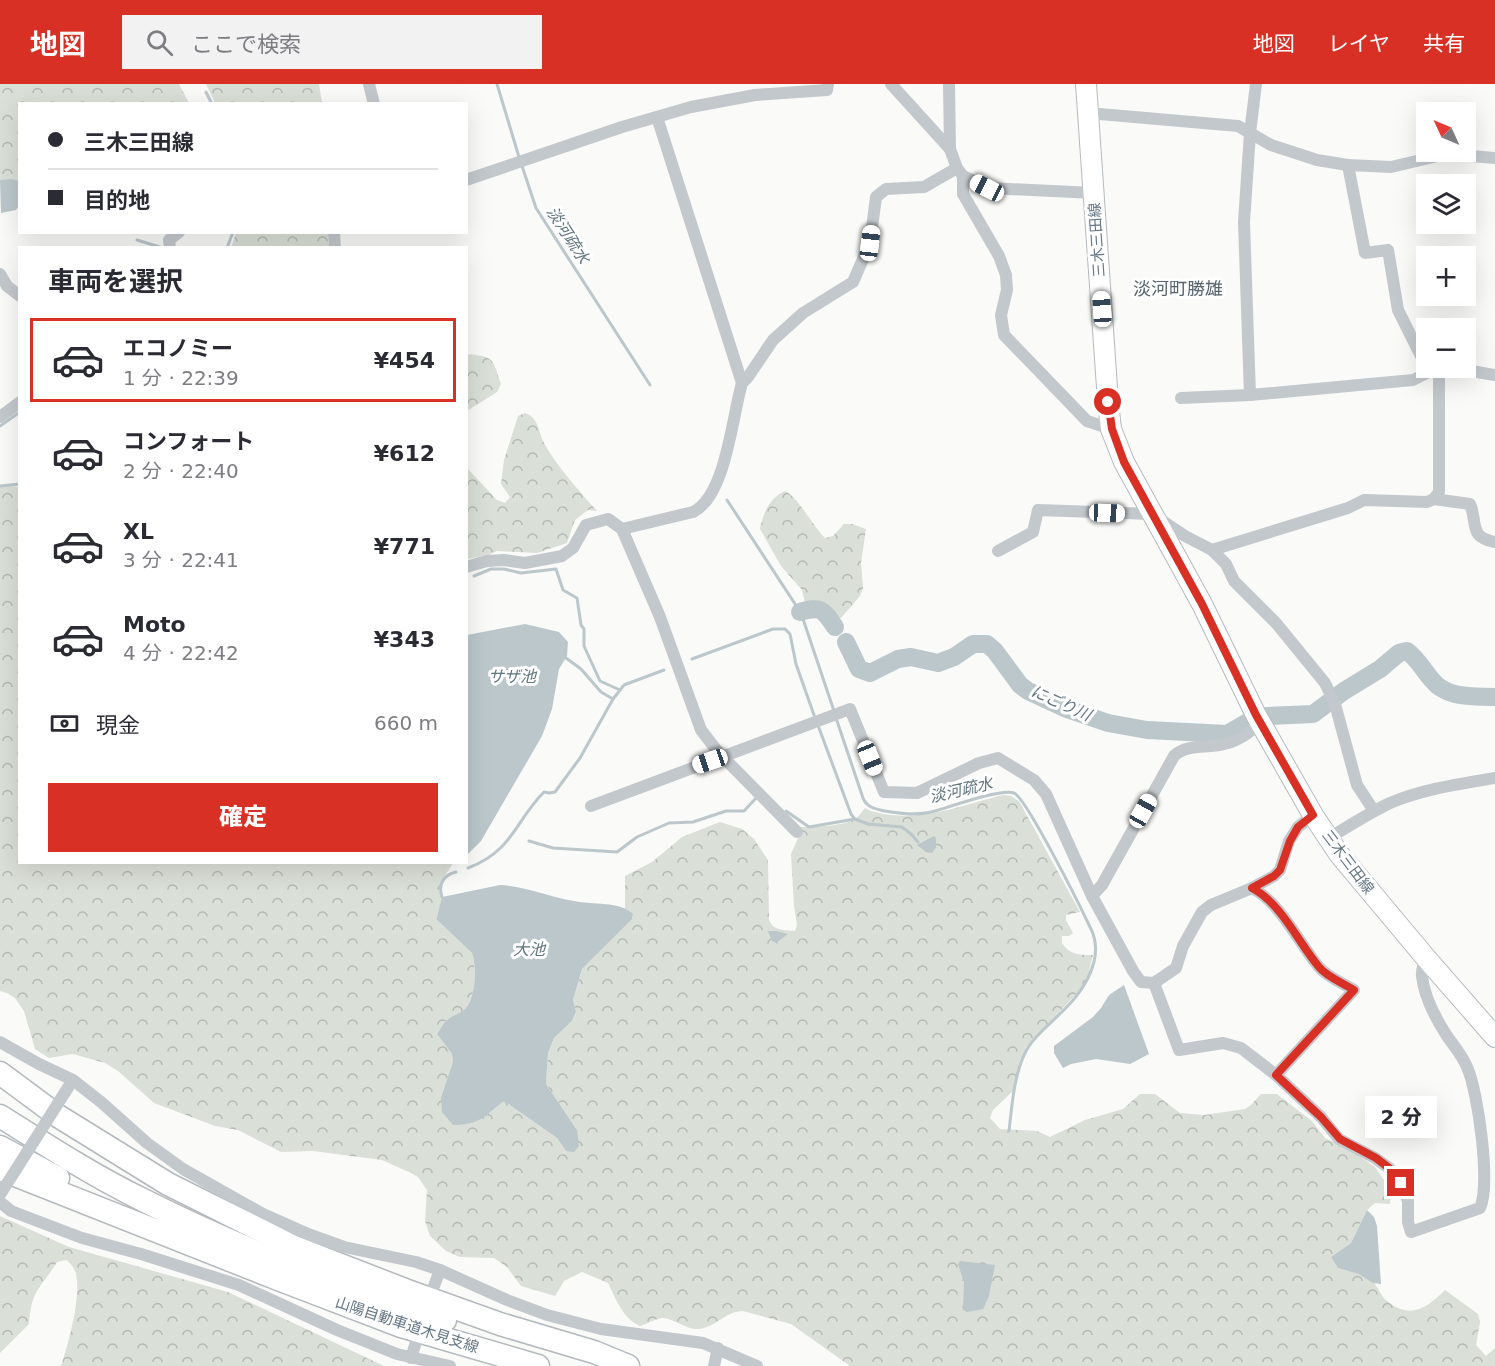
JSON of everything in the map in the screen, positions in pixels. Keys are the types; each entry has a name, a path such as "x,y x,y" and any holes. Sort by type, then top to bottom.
{"highway":[{"path":"0,1073 58,1116 168,1184 294,1247 426,1298 500,1324 594,1352 628,1366"},
{"path":"0,1116 55,1151 140,1198 286,1264 409,1309 606,1366"},
{"path":"0,1148 50,1174 278,1279"},
{"path":"0,1169 278,1279"},
{"name":"山陽自動車道木見支線","path":"278,1279 401,1326 538,1366"}],"main road":[{"name":"三木三田線","path":"1086,84 1108,402 1112,429 1124,462 1202,604 1261,723 1313,815 1339,854 1495,1036"}],"street":[{"path":"369,84 374,102"},
{"path":"468,179 691,107 755,95 827,90 828,84"},
{"path":"891,84 950,149 960,172 963,194 999,256 1006,275 1007,290 1002,315 1004,335 1087,421 1112,429"},
{"path":"949,84 950,149"},
{"path":"1250,395 1244,222 1256,84"},
{"path":"1088,113 1238,126 1272,146 1317,160 1348,165 1391,167 1446,154 1495,158"},
{"path":"622,529 693,512 702,507 710,498 730,443 742,383 657,117"},
{"path":"1348,165 1365,253 1388,250 1398,310 1416,343"},
{"path":"742,383 772,340 803,313 853,282 870,243 876,197 886,189 924,187 960,172"},
{"path":"960,172 987,188 1094,193"},
{"path":"170,246 169,240 176,234"},
{"path":"0,274 7,286 18,294"},
{"path":"1476,372 1495,375"},
{"path":"1181,398 1250,395 1416,378"},
{"path":"1431,378 1439,492 1434,499"},
{"path":"0,417 18,404"},
{"path":"1212,550 1348,508 1364,500 1426,502 1434,499 1470,504 1479,536 1495,542"},
{"path":"998,551 1033,532 1038,510 1152,514 1185,536 1212,550 1226,564 1234,581 1276,622 1325,683 1335,704 1357,785 1374,811"},
{"path":"468,566 487,561 504,560 525,563 562,556 573,548 586,525 608,519 622,529 656,608 701,730 797,832"},
{"path":"591,806 850,709 884,792 917,793 979,763 998,758 1034,780 1046,794 1092,896 1133,971 1141,982 1154,983 1176,968 1183,946 1202,912 1211,905 1274,876 1280,870 1290,841 1298,827 1313,815"},
{"path":"1092,896 1102,885 1174,756 1182,749 1223,744 1246,736 1261,723"},
{"path":"1329,838 1392,802 1453,785 1495,778"},
{"path":"1252,888 1262,893 1294,930 1320,969 1354,990 1276,1075"},
{"path":"1154,983 1179,1050 1223,1043 1241,1048 1276,1075 1321,1117 1340,1139 1376,1158 1389,1168 1401,1183 1408,1201 1408,1221 1411,1232 1479,1208 1485,1182 1483,1150 1472,1079 1464,1060 1445,1034 1427,997 1421,974 1426,958"},
{"path":"0,1042 101,1102 147,1143 192,1174 263,1214 308,1234 344,1247 416,1262 440,1270 547,1315 601,1329 703,1343 757,1366"},
{"path":"71,1083 0,1197 11,1211 82,1238 238,1285 337,1330 411,1358 450,1366"},
{"path":"434,1286 440,1270"},
{"path":"411,1358 416,1342"},
{"path":"714,1366 718,1348"}],"green space":[{"path":"0,84 179,84 188,102 18,102 18,181 0,180"},
{"path":"206,84 319,84 322,102 215,102"},
{"path":"236,234 328,234 329,246 232,246"},
{"path":"468,354 483,356 491,360 501,384 497,392 468,410"},
{"path":"525,413 533,418 544,443 555,460 597,511 588,510 575,520 567,543 537,553 497,551 468,559 468,469 497,500 505,503 510,497 501,484 504,460 518,416"},
{"path":"0,487 18,487 18,864 452,864 441,882 442,898 436,919 472,953 475,974 469,1004 447,1020 437,1034 452,1054 453,1062 441,1097 453,1124 475,1121 487,1115 504,1101 557,1138 566,1151 577,1130 546,1084 548,1053 554,1038 572,1021 576,1013 573,1000 582,969 633,917 630,911 625,909 625,876 652,862 682,837 720,822 742,829 754,839 768,860 769,920 771,924 780,929 795,931 797,925 791,854 801,827 844,823 858,817 865,808 899,816 929,814 1003,795 1011,796 1019,801 1080,912 1066,915 1066,920 1073,933 1069,936 1062,936 1062,943 1075,954 1093,955 1088,975 1080,990 1026,1047 1019,1063 1014,1090 993,1110 990,1118 1000,1129 1037,1131 1050,1137 1085,1120 1123,1109 1140,1094 1155,1094 1180,1113 1204,1115 1245,1109 1261,1094 1277,1094 1312,1121 1325,1138 1346,1147 1375,1167 1391,1190 1390,1204 1375,1203 1367,1210 1351,1243 1331,1257 1338,1268 1365,1276 1375,1284 1385,1299 1403,1310 1411,1311 1425,1306 1445,1290 1478,1314 1480,1322 1476,1345 1486,1356 1495,1348 1495,1366 850,1366 791,1324 743,1311 699,1329 663,1318 640,1326 625,1314 608,1283 582,1272 564,1281 555,1296 521,1286 507,1267 494,1258 460,1257 446,1251 430,1236 425,1221 427,1190 418,1177 411,1173 382,1160 313,1151 281,1152 238,1130 215,1126 154,1103 118,1071 105,1063 73,1054 49,1058 35,1049 24,1011 15,998 0,991"},
{"path":"785,491 795,499 825,538 833,536 844,524 866,529 861,563 863,588 860,596 841,618 808,616 802,590 781,566 760,529 768,507 779,494"},
{"path":"0,1216 69,1247 228,1292 384,1366 61,1366 74,1318 77,1291 75,1271 66,1260 57,1262 37,1291 30,1311 29,1324 0,1353"}],"water":[{"path":"0,180 18,181 18,207 16,210 1,213"},
{"name":"サザ池","path":"525,624 559,632 568,642 567,656 559,669 552,709 542,736 481,841 468,854 468,635"},
{"path":"934,836 936,847 932,853 926,852 917,845"},
{"name":"大池","path":"500,885 519,887 574,901 613,905 633,914 632,919 582,969 573,1000 576,1012 572,1021 554,1038 548,1053 546,1084 577,1130 579,1146 574,1152 566,1151 557,1138 504,1101 482,1119 462,1125 453,1125 442,1112 441,1097 453,1062 452,1054 437,1034 447,1020 469,1004 475,974 472,953 436,919 442,897"},
{"path":"768,931 788,934 776,943 772,941"},
{"path":"1124,985 1149,1054 1130,1064 1096,1059 1063,1068 1054,1053 1054,1046 1093,1017 1109,995"},
{"path":"1367,1210 1374,1217 1377,1226 1381,1284 1373,1283 1359,1274 1338,1268 1331,1257 1351,1243"},
{"path":"960,1261 995,1265 989,1296 983,1309 967,1312 963,1310 964,1282 958,1264"}],"waterway":[{"name":"淡河疏水","path":"497,84 519,157"},
{"path":"206,92 211,102"},
{"name":"淡河疏水","path":"521,163 536,208 650,385"},
{"path":"228,246 232,234"},
{"path":"137,240 156,246"},
{"path":"0,426 18,413"},
{"path":"0,486 18,484"},
{"name":"淡河疏水","path":"727,500 801,613 834,711"},
{"path":"474,576 491,569 521,573 556,569 563,590 577,598 581,625 584,629 584,646 600,681 620,690"},
{"name":"にごり川","path":"800,612 821,610 835,627"},
{"path":"692,659 773,629 785,629 790,634 796,664 814,715"},
{"name":"にごり川","path":"846,642 859,669 870,673 898,659 911,657 938,663 954,657 973,644 987,644 995,651 1020,685 1028,691 1067,709 1108,723 1147,730 1227,734 1246,723"},
{"name":"にごり川","path":"1267,716 1313,714 1344,691 1380,669 1399,653 1407,651 1432,680 1445,691 1469,696 1495,697"},
{"path":"566,658 581,669 601,692 613,699"},
{"path":"468,868 495,853 544,792 555,792 580,758 613,699 624,685 664,670"},
{"name":"淡河疏水","path":"836,718 863,798 872,808 898,813 923,814 987,795 1014,793 1041,832 1092,931 1095,957 1086,982 1073,1000 1032,1042 1022,1060 1014,1090 1009,1131"},
{"path":"819,728 854,818"},
{"path":"529,841 553,848 617,852 637,837 669,823 693,822 726,811 744,811 757,797"},
{"path":"786,811 809,827 855,819 868,824 902,827 918,842"},
{"path":"442,897 443,881 448,875 456,872"}],"district":[{"name":"淡河町勝雄","path":"1178,288"}],"route":[{"path":"1108,402 1115,441 1124,462 1202,604 1256,715 1313,815 1298,827 1290,841 1280,870 1267,881 1252,888 1262,893 1294,930 1320,969 1354,990 1276,1075 1321,1117 1340,1139 1376,1158 1389,1168 1401,1183"}]}
